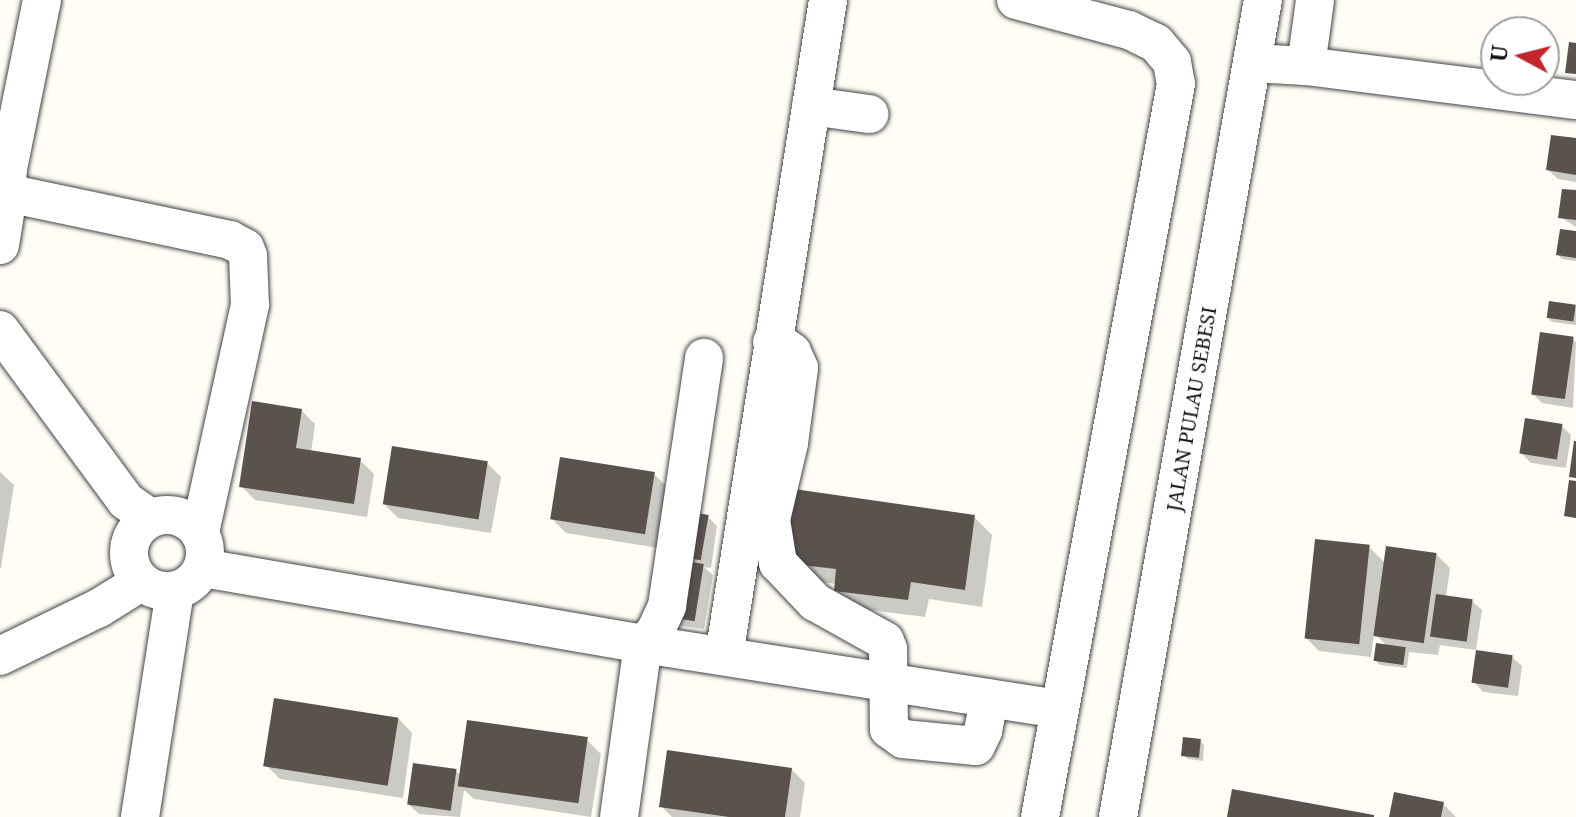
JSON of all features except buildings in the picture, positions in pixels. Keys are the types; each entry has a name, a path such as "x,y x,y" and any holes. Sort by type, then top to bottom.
{"street":[{"path":"0,245 9,189 8,169 42,0"},
{"path":"828,0 772,342 771,520 778,563 815,602 844,622 885,641 888,681 886,721 895,736 976,746 983,731 989,699"},
{"path":"1016,0 1129,30 1156,43 1172,62 1176,84 1040,817"},
{"name":"JALAN PULAU SEBESI","path":"1118,817 1263,0"},
{"path":"1306,66 1315,0"},
{"path":"1252,63 1306,66 1576,100"},
{"path":"811,106 869,114"},
{"path":"0,656 180,568 250,305 251,266 245,248 230,240 20,198 9,189"},
{"path":"0,330 126,501 150,518"},
{"path":"619,817 643,644 655,632 667,606 704,358"},
{"path":"724,656 773,440"},
{"path":"140,817 180,568 188,520 176,515 150,518 139,527 130,547 131,565 180,568 1059,709"}]}
